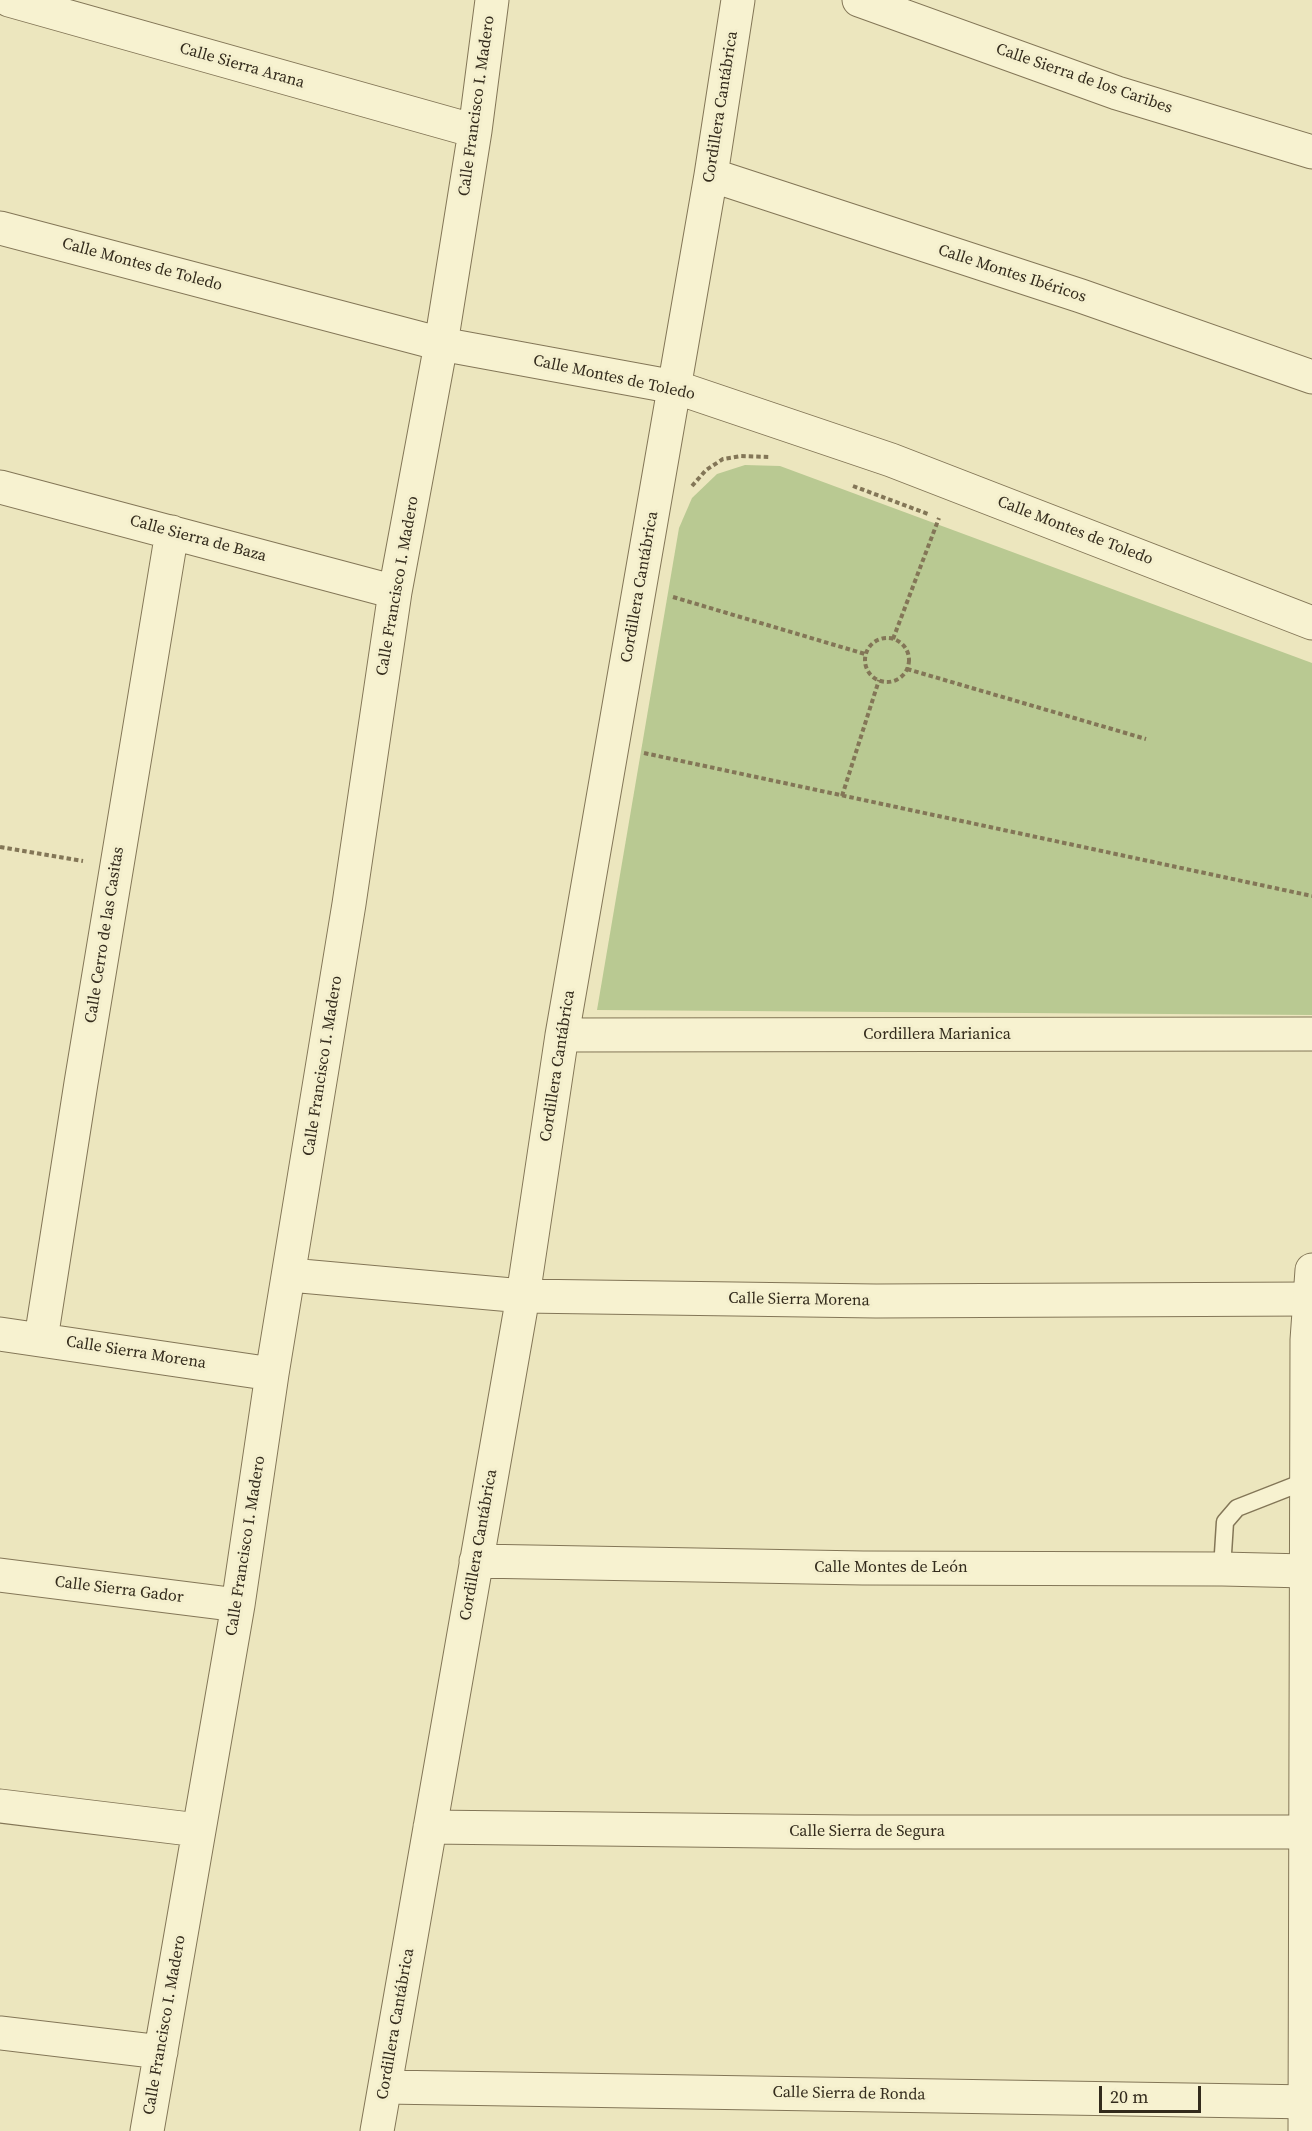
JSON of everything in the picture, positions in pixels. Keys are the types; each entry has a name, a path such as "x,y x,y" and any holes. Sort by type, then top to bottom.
{"street":[{"name":"Calle Sierra Arana","path":"9,0 475,131"},
{"name":"Calle Francisco I. Madero","path":"147,2131 238,1605 272,1374 349,904 395,592 441,344 475,131 492,0"},
{"name":"Cordillera Cantábrica","path":"377,2131 523,1296 562,1035 675,387 738,0"},
{"name":"Calle Sierra de los Caribes","path":"859,0 1117,93 1312,152"},
{"name":"Calle Montes Ibéricos","path":"711,174 1081,296 1312,377"},
{"name":"Calle Montes de Toledo","path":"0,228 441,344 675,387 891,460 1312,622"},
{"name":"Calle Sierra de Baza","path":"0,487 395,592"},
{"name":"Calle Cerro de las Casitas","path":"41,1339 172,532"},
{"name":"Cordillera Marianica","path":"562,1035 1312,1034"},
{"name":"Calle Sierra Morena","path":"290,1275 523,1296 876,1301 1310,1284"},
{"path":"1307,2112 1306,1481 1310,1284"},
{"name":"Calle Sierra Morena","path":"0,1334 272,1374"},
{"name":"Calle Montes de León","path":"476,1561 863,1568 1306,1571"},
{"name":"Calle Sierra Gador","path":"0,1575 238,1605"},
{"path":"0,1806 198,1830"},
{"name":"Calle Sierra de Segura","path":"430,1827 854,1832 1305,1832"},
{"path":"0,2033 161,2052"},
{"name":"Calle Sierra de Ronda","path":"385,2087 1307,2112"}],"lane":[{"path":"1222,1569 1225,1522 1237,1508 1306,1481"}],"path":[{"path":"691,487 706,470 723,459 741,456 780,459"},
{"path":"844,483 950,522"},
{"path":"893,639 939,518"},
{"path":"663,594 865,654"},
{"path":"879,639 893,639 905,647 908,654 907,669 896,680 890,682 879,680 866,668 865,654 873,642 879,639"},
{"path":"907,669 1146,740"},
{"path":"842,796 879,680"},
{"path":"635,751 1312,896"},
{"path":"0,846 116,866"}],"green space":[{"path":"745,465 780,466 1312,663 1312,1015 597,1010 679,528 692,498 717,474"}]}
